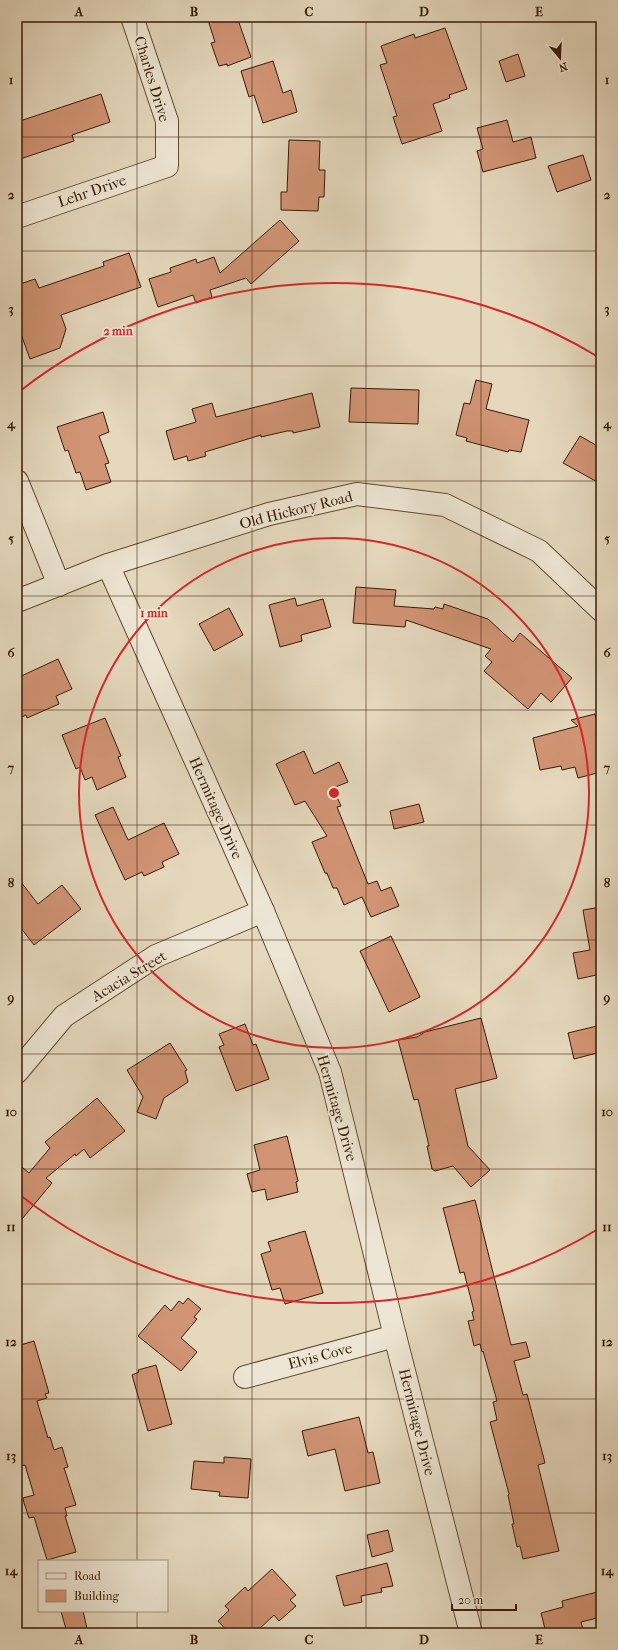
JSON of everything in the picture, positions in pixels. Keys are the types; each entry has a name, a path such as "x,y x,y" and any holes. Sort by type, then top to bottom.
{"street":[{"name":"Charles Drive","path":"132,17 167,121 167,166"},
{"name":"Lehr Drive","path":"17,217 167,166"},
{"path":"17,481 59,585"},
{"name":"Old Hickory Road","path":"17,601 108,565 269,514 357,494 445,505 539,551 601,610"},
{"name":"Hermitage Drive","path":"108,565 263,911 330,1072 395,1336 471,1633"},
{"name":"Acacia Street","path":"17,1072 64,1016 156,956 263,911"},
{"name":"Elvis Cove","path":"245,1377 395,1336"}],"building":[{"path":"207,17 237,17 251,57 227,66 227,64 219,66 211,43 215,42"},
{"path":"445,28 467,89 449,95 450,98 433,104 442,131 402,144 393,117 397,116 380,65 387,63 381,46 414,34 415,38"},
{"path":"518,54 525,76 506,82 499,61"},
{"path":"273,61 283,93 291,90 297,112 263,123 254,95 249,97 241,71"},
{"path":"101,94 110,122 72,135 74,141 17,160 17,122"},
{"path":"507,120 513,142 531,137 536,158 483,172 477,151 483,149 477,128"},
{"path":"289,140 320,141 319,170 325,170 324,197 319,197 318,211 281,210 281,192 287,192"},
{"path":"583,155 591,180 557,192 548,166"},
{"path":"280,220 299,241 251,284 246,278 210,290 212,297 196,303 193,295 158,307 149,279 171,272 170,268 196,259 197,263 214,257 220,273"},
{"path":"129,253 141,287 61,315 66,329 60,348 30,359 17,323 17,285 35,279 39,288 104,266 103,262"},
{"path":"476,380 492,384 486,409 529,420 521,452 509,450 508,452 466,441 467,438 456,435 464,403 470,404"},
{"path":"351,388 419,390 418,424 349,422"},
{"path":"312,393 320,427 293,433 293,431 287,431 261,437 261,435 205,452 206,456 188,461 187,456 174,460 166,431 196,422 192,409 212,403 216,417"},
{"path":"103,412 109,432 99,436 109,463 105,464 111,482 86,490 80,472 76,473 68,450 65,451 57,427"},
{"path":"580,436 601,448 601,484 563,463"},
{"path":"356,587 396,590 394,606 434,609 435,607 443,609 444,604 488,619 513,642 520,633 572,678 551,702 541,693 528,709 484,671 492,662 485,656 491,649 406,620 405,627 353,623"},
{"path":"295,598 297,606 323,599 331,627 301,635 302,641 280,647 269,605"},
{"path":"229,608 243,635 214,651 199,624"},
{"path":"58,659 72,689 56,696 59,704 27,718 26,715 17,719 17,678"},
{"path":"595,714 601,737 601,772 578,778 575,767 562,770 561,766 540,770 533,738 578,726 571,720"},
{"path":"105,718 121,756 118,757 126,777 97,790 92,777 85,780 80,767 76,769 62,735"},
{"path":"304,751 314,774 339,762 348,782 333,788 341,806 337,807 368,884 377,881 381,891 391,887 399,906 371,917 362,897 344,905 337,888 333,888 312,842 327,836 305,801 295,805 276,764"},
{"path":"419,804 424,822 394,829 390,811"},
{"path":"113,807 128,840 164,823 179,854 162,862 164,867 144,876 142,872 125,880 95,815"},
{"path":"17,877 38,904 62,885 81,909 34,945 17,923"},
{"path":"601,907 601,974 578,979 573,953 590,950 583,910"},
{"path":"391,936 420,997 389,1012 360,951"},
{"path":"481,1018 497,1078 455,1089 468,1146 490,1170 471,1187 453,1166 435,1171 432,1169 427,1146 429,1146 418,1099 414,1100 398,1040 417,1037 425,1032"},
{"path":"245,1024 253,1045 256,1044 269,1079 236,1091 219,1047 224,1045 219,1034"},
{"path":"601,1025 601,1052 574,1059 568,1033"},
{"path":"170,1043 187,1070 185,1071 188,1082 164,1098 156,1119 137,1112 143,1097 127,1070"},
{"path":"97,1098 125,1131 90,1158 84,1149 76,1156 75,1154 46,1178 52,1183 17,1225 17,1163 29,1173 50,1148 45,1142"},
{"path":"287,1136 298,1181 296,1182 298,1192 267,1200 265,1189 252,1192 247,1174 260,1170 254,1145"},
{"path":"475,1200 511,1345 526,1342 530,1357 514,1361 523,1395 527,1394 545,1463 538,1465 559,1551 523,1559 520,1546 517,1547 512,1524 514,1524 509,1494 490,1422 497,1420 493,1402 497,1401 483,1351 482,1352 480,1344 474,1346 468,1321 474,1320 472,1312 474,1311 464,1272 460,1273 443,1208"},
{"path":"305,1231 323,1293 285,1304 280,1288 272,1290 261,1254 271,1251 268,1242"},
{"path":"188,1298 201,1309 194,1317 197,1319 181,1338 197,1352 181,1371 138,1336 165,1305 171,1311 179,1301 183,1304"},
{"path":"34,1341 49,1393 45,1394 47,1398 37,1401 48,1438 50,1437 54,1450 62,1447 68,1467 64,1468 76,1505 65,1508 67,1516 65,1516 76,1552 47,1560 34,1517 29,1518 24,1503 23,1498 34,1495 25,1465 17,1466 17,1346"},
{"path":"156,1365 172,1424 148,1431 132,1375 139,1372 138,1370"},
{"path":"359,1417 368,1453 373,1452 380,1483 345,1491 335,1449 308,1456 302,1431"},
{"path":"224,1457 251,1459 248,1498 219,1496 220,1492 191,1489 194,1461 224,1463"},
{"path":"388,1530 393,1551 372,1557 367,1535"},
{"path":"387,1563 393,1586 381,1588 382,1592 361,1596 362,1602 344,1606 336,1576"},
{"path":"272,1569 296,1595 290,1600 296,1606 279,1621 274,1615 255,1633 229,1633 218,1621 229,1610 225,1606 245,1587 248,1591"},
{"path":"601,1591 601,1617 581,1622 584,1633 546,1633 541,1613 563,1607 562,1601"},
{"path":"61,1612 83,1612 88,1633 67,1633"}]}
